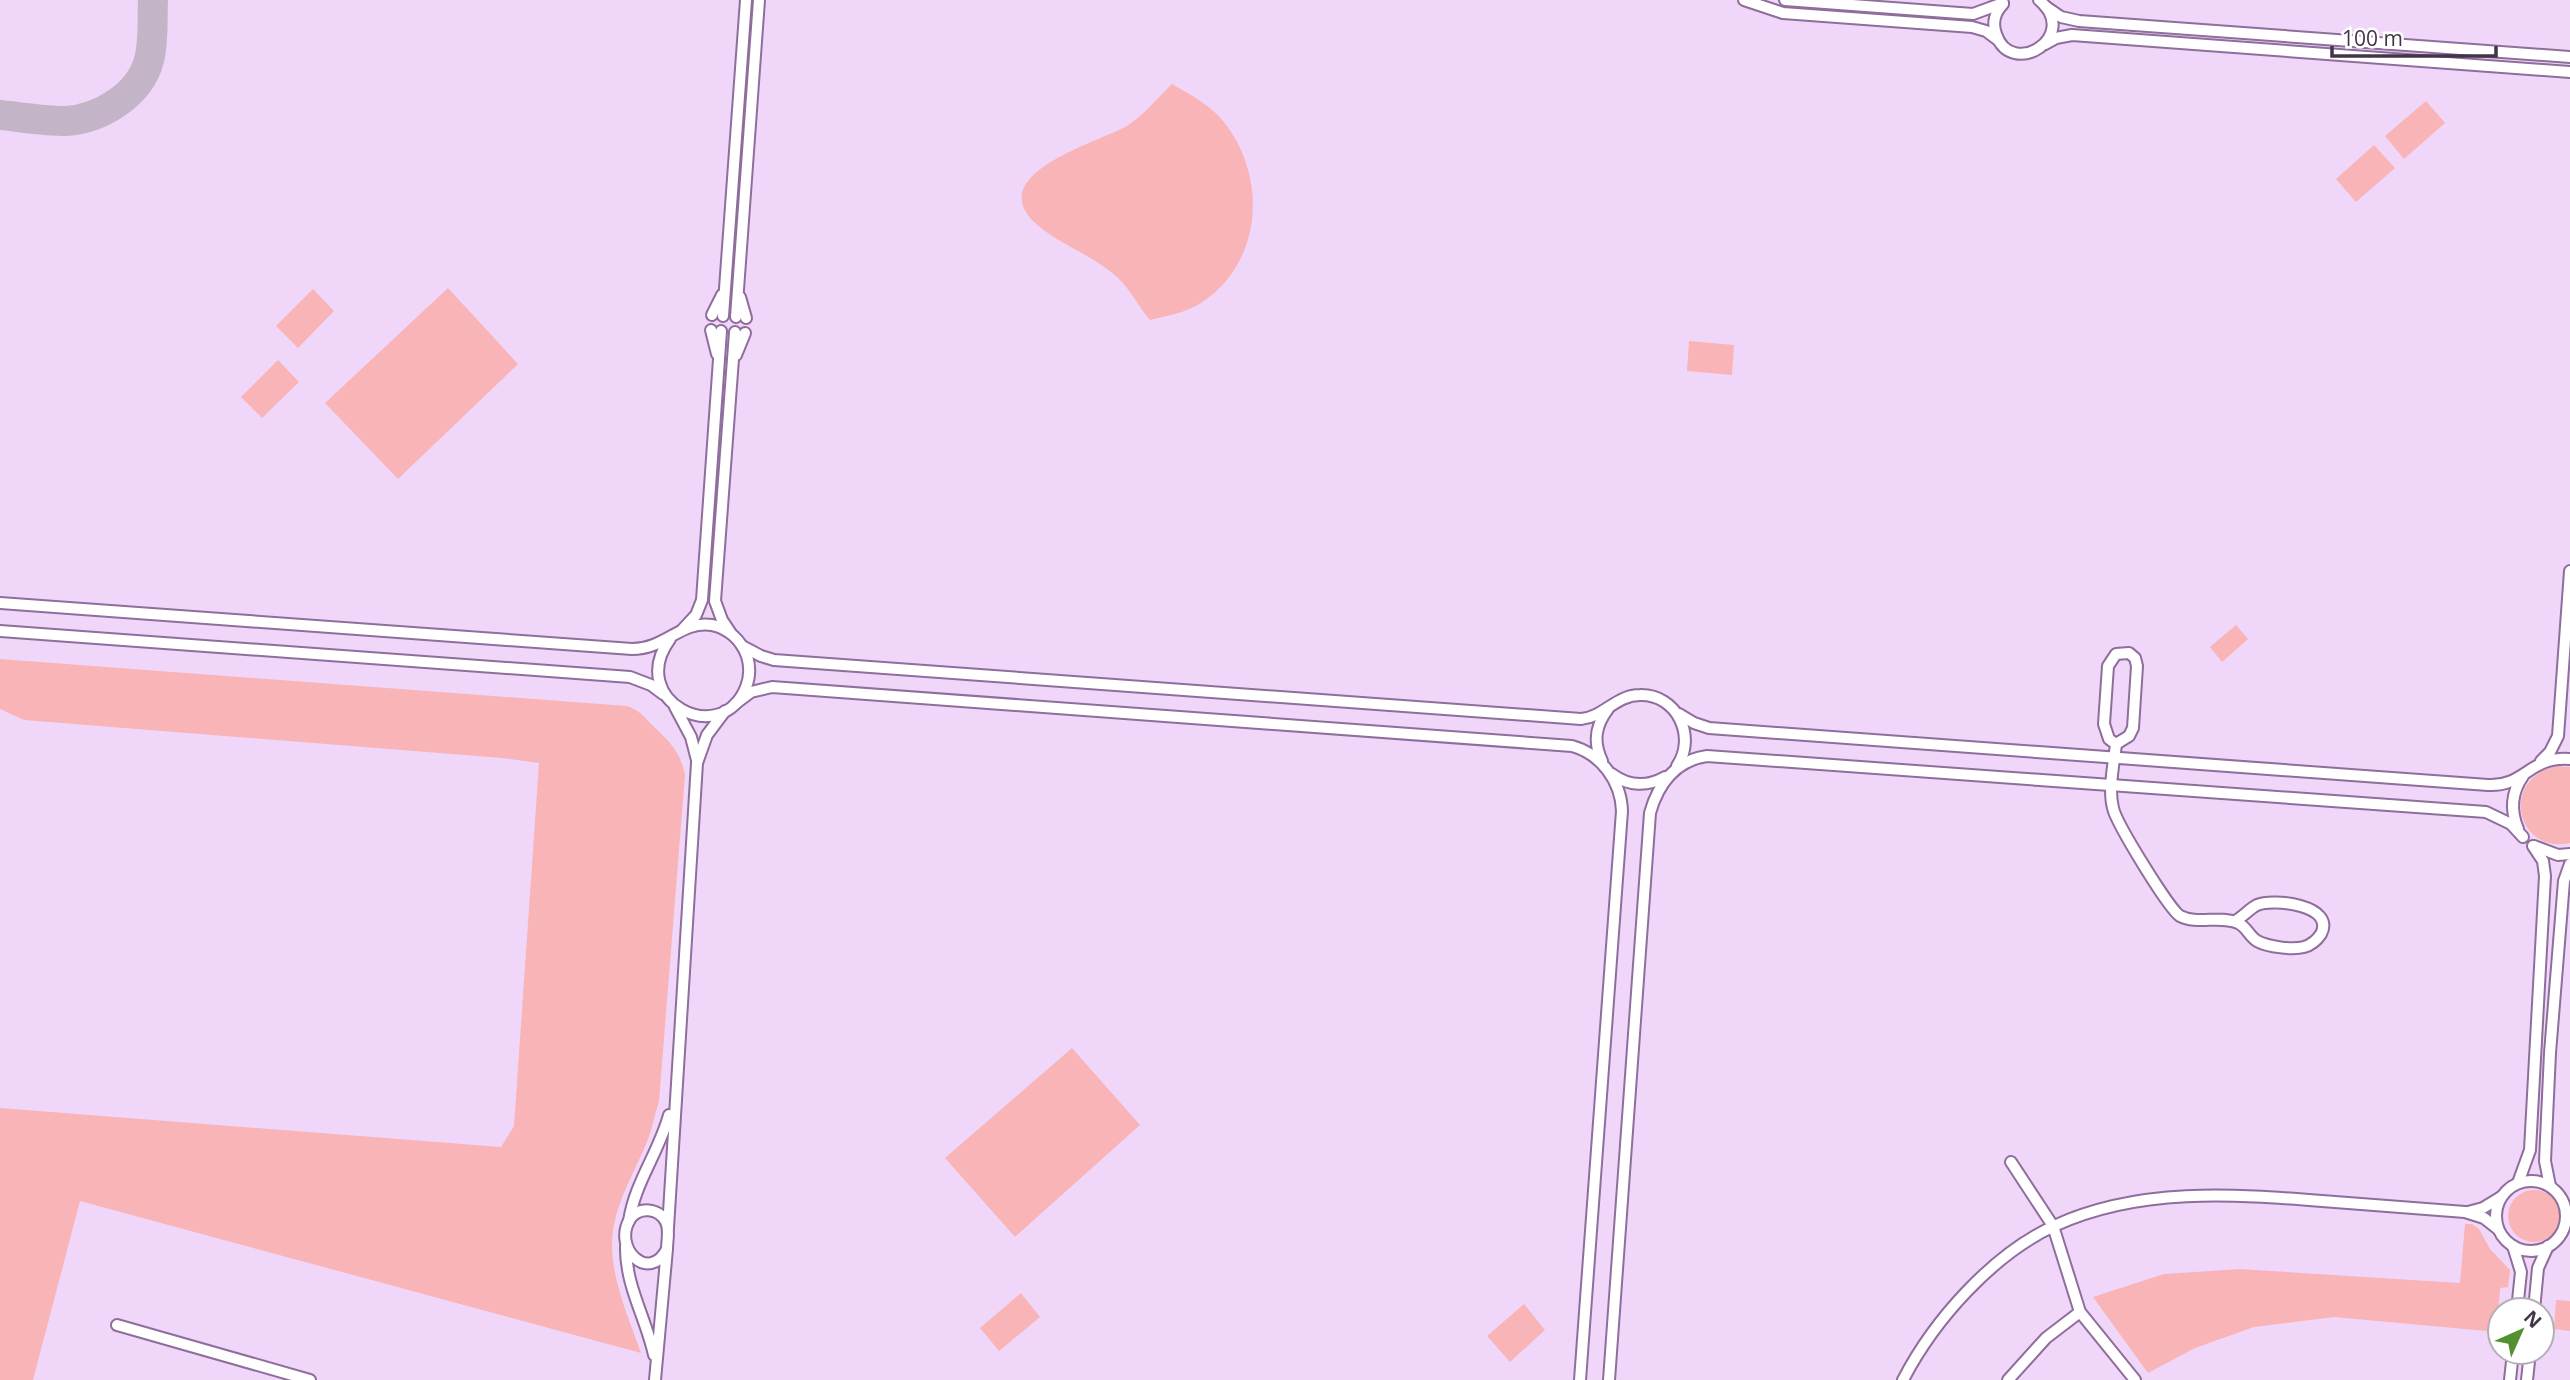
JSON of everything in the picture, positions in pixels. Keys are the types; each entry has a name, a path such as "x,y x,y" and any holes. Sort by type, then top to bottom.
{"street":[{"path":"717,316 724,289 746,0"},
{"path":"741,318 738,290 759,0"},
{"path":"1744,0 1786,14 1972,27 1986,32 2004,47 2021,54 2038,50 2056,38 2072,35 2570,57"},
{"path":"1785,0 1973,14 1991,9 2005,1"},
{"path":"1998,40 1995,15 2005,1"},
{"path":"2042,3 2052,20 2045,44"},
{"path":"2042,3 2056,14 2073,21 2570,72"},
{"path":"697,762 691,737 662,690 657,669 663,648 696,615 702,600 719,363 716,330"},
{"path":"735,704 748,682 748,657 722,620 715,601 733,365 740,332"},
{"path":"1580,1380 1622,811 1619,791 1597,749 1596,738 1597,728 1616,701 1639,695 1650,696 1671,706 1687,720 1709,728 2495,785 2509,783 2525,774 2550,752 2558,736 2570,571"},
{"path":"0,603 632,649 647,648 690,626 713,625 734,636"},
{"path":"0,631 630,677 651,685 671,702 693,715 715,715 751,692 772,687 1578,747 1595,757 1615,777 1638,785 1651,784 1689,761 1707,756 2486,812 2511,824 2533,846 2543,861 2545,876 2530,1150 2518,1183 2483,1208 2465,1212"},
{"path":"742,646 774,660 1560,717 1587,718 1608,709"},
{"path":"2130,653 2137,666 2133,728 2129,736 2116,744 2109,739 2104,724 2108,666 2116,654 2130,653"},
{"path":"1608,1380 1650,813 1658,791 1684,751 1686,739 1679,716 1671,706"},
{"path":"655,1378 667,1249 697,762 707,735 725,711"},
{"path":"2116,744 2112,785 2113,809 2171,908 2189,919 2235,921 2243,925 2256,940 2267,944 2302,947 2319,937 2323,929 2316,912 2305,906 2269,903 2257,905 2235,921"},
{"path":"2535,765 2546,760 2570,759"},
{"path":"2523,837 2513,817 2512,805 2514,794 2525,774"},
{"path":"2533,846 2545,852 2570,854"},
{"path":"2550,1186 2545,1161 2550,1053 2564,881 2570,864"},
{"path":"655,1378 646,1325 630,1282 626,1246 636,1192 666,1125 675,1089"},
{"path":"2011,1162 2053,1226 2080,1312 2135,1380"},
{"path":"2518,1183 2540,1182 2550,1186 2567,1208 2567,1226 2549,1246 2539,1268 2536,1296"},
{"path":"1903,1380 1936,1327 1971,1288 2010,1254 2053,1226 2123,1205 2193,1195 2239,1195 2465,1212 2484,1218 2513,1246 2531,1251 2549,1246"},
{"path":"2498,1229 2497,1207 2501,1197"},
{"path":"628,1225 634,1215 650,1210 660,1214 668,1228"},
{"path":"626,1246 631,1255 646,1263 661,1258 667,1249"},
{"path":"2513,1246 2521,1272 2518,1296"},
{"path":"2008,1380 2046,1338 2080,1312"},
{"path":"117,1325 310,1380"}],"shaded area":[{"path":"0,0 2570,0 2570,1380 0,1380"},
{"path":"1172,84 1216,113 1240,148 1249,172 1253,196 1252,221 1246,245 1236,267 1221,286 1195,306 1150,320 1117,277 1041,228 1025,210 1022,193 1031,178 1047,165 1125,127 1144,113"},
{"path":"2426,101 2445,123 2404,159 2385,136"},
{"path":"2374,145 2395,168 2356,202 2336,179"},
{"path":"448,288 518,364 398,479 325,403"},
{"path":"313,289 334,311 298,348 276,326"},
{"path":"1689,341 1734,345 1732,375 1687,371"},
{"path":"278,360 299,382 262,418 241,397"},
{"path":"2236,625 2248,639 2222,662 2210,647"},
{"path":"0,659 627,706 640,713 668,740 680,759 685,775 659,1101 647,1142 620,1204 612,1244 618,1286 641,1353 80,1201 33,1380 0,1380 0,1108 501,1147 514,1126 539,763 24,720 0,709"},
{"path":"2557,766 2570,767 2570,843 2552,844 2537,838 2527,827 2522,814 2521,799 2527,785 2539,773"},
{"path":"1072,1048 1140,1125 1015,1237 945,1158"},
{"path":"2534,1190 2553,1197 2560,1216 2553,1235 2534,1242 2515,1235 2508,1216 2515,1197"},
{"path":"2465,1224 2472,1224 2479,1229 2490,1249 2510,1270 2508,1287 2500,1288 2499,1296 2486,1296 2486,1331 2334,1317 2254,1327 2195,1348 2148,1373 2093,1297 2164,1274 2240,1269 2460,1283"},
{"path":"1021,1293 1040,1317 999,1351 980,1328"},
{"path":"2556,1300 2570,1301 2570,1331 2556,1329"},
{"path":"1524,1304 1545,1330 1510,1362 1487,1336"}],"taxiway":[{"path":"0,115 66,121 92,116 117,103 137,84 149,60 153,0"}]}
